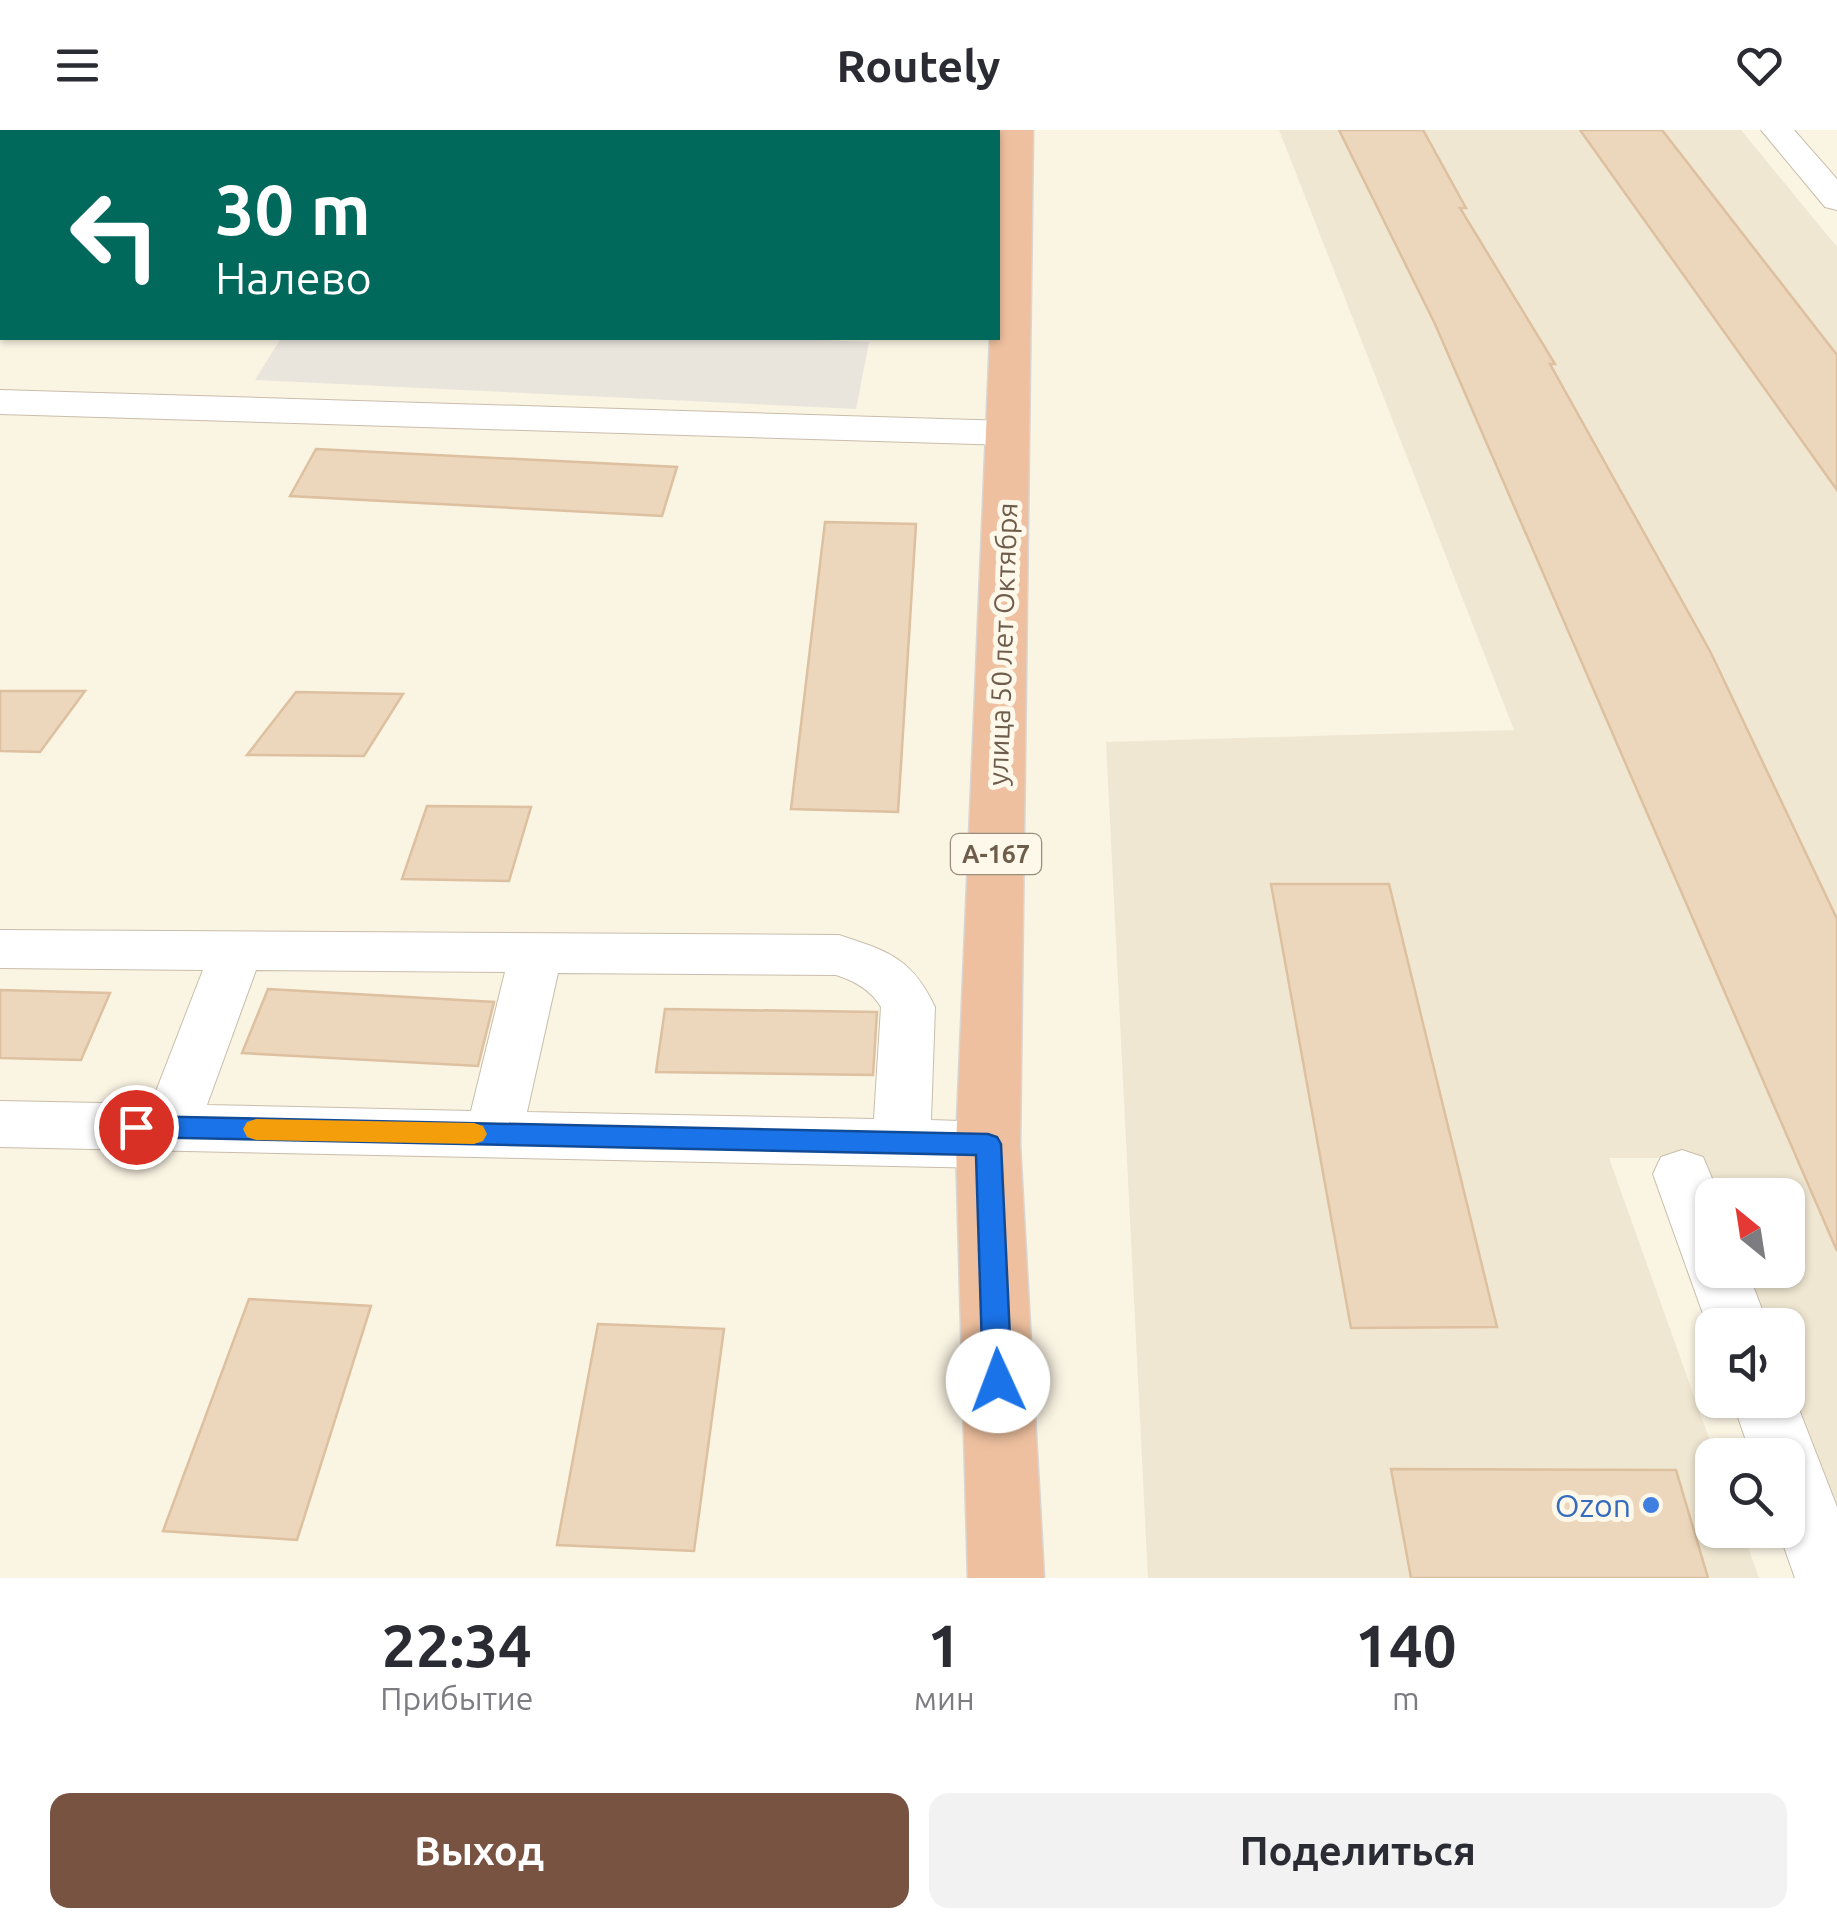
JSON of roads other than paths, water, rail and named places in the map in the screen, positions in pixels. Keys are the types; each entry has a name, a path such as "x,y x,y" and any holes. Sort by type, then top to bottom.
{"highway":[{"name":"улица 50 лет Октября","path":"1006,1578 988,1144 1016,130"}],"street":[{"path":"1777,130 1837,200"},
{"path":"0,402 1008,433"},
{"path":"0,949 839,955 880,969 901,988 908,1007 901,1143"},
{"path":"170,1128 237,950"},
{"path":"494,1134 536,953"},
{"path":"0,1124 988,1144"},
{"path":"1682,1174 1695,1210"},
{"path":"1805,1511 1829,1578"}],"place":[{"name":"Ozon","path":"1651,1505"}]}
